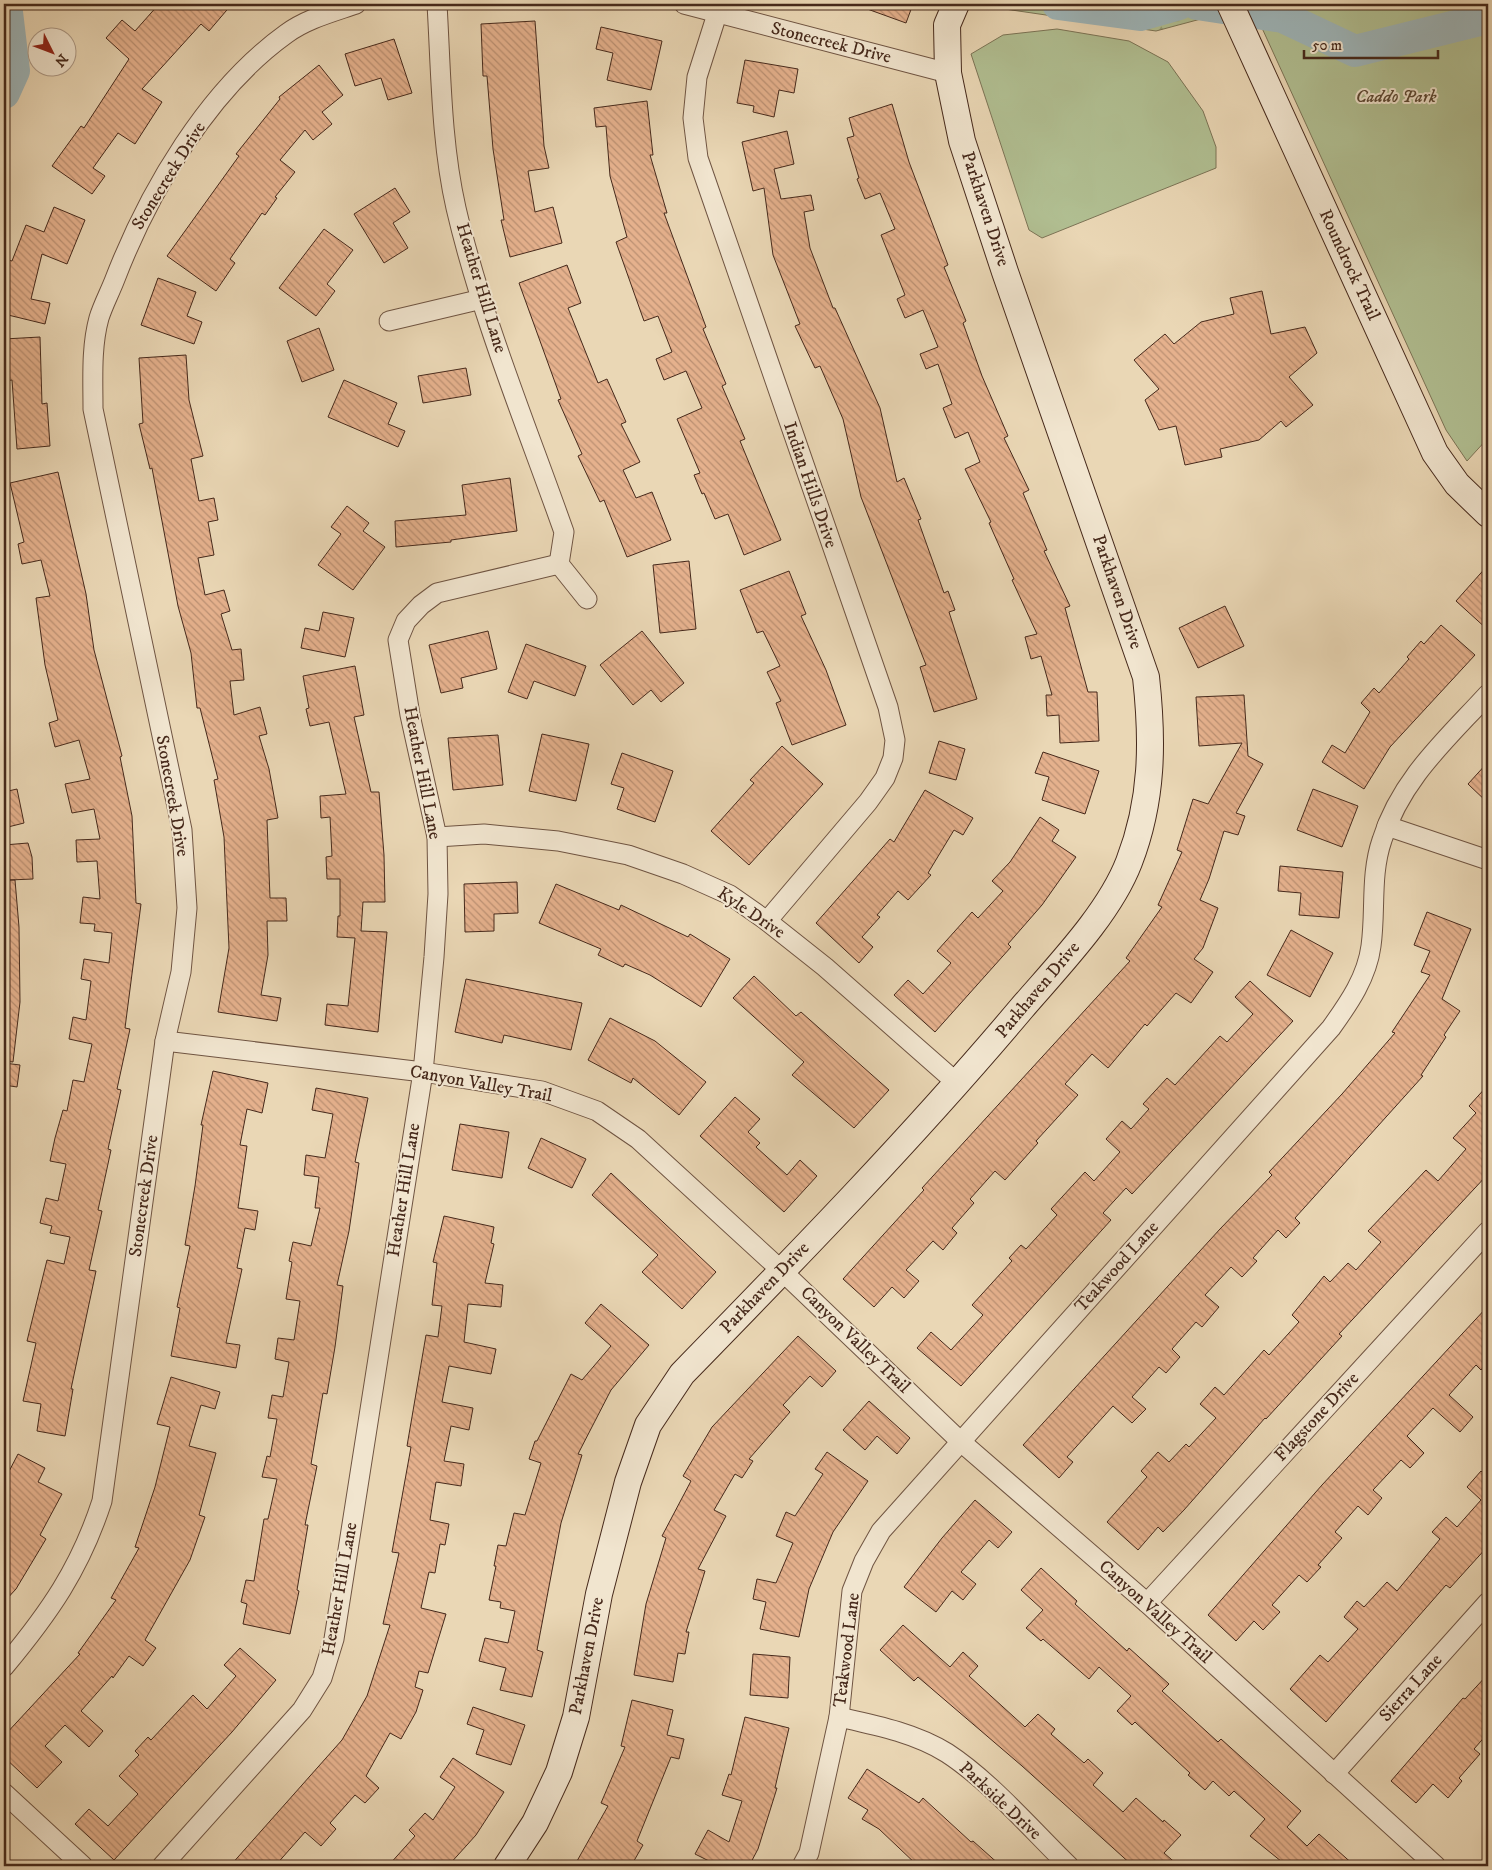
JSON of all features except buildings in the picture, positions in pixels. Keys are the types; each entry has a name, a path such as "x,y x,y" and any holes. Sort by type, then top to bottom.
{"street":[{"name":"Stonecreek Drive","path":"4,1667 40,1623 71,1576 91,1533 102,1501 165,1041 181,972 187,908 182,830 93,409 92,364 99,318 132,234 168,170 210,110 253,60 288,32 325,14 356,4"},
{"name":"Heather Hill Lane","path":"162,1866 302,1710 322,1678 334,1639 423,1072 434,957 438,894 437,837 410,715 398,640 406,621 421,605 437,593 559,564 564,532 482,299 456,207 445,132 437,4"},
{"name":"Stonecreek Drive","path":"684,4 948,74"},
{"name":"Parkhaven Drive","path":"506,1866 535,1823 559,1772 576,1717 602,1584 628,1482 648,1425 682,1374 958,1084 1082,938 1107,903 1129,863 1142,819 1150,774 1151,726 1146,677 1005,272 962,141 948,74 948,25 956,4"},
{"name":"Roundrock Trail","path":"1230,4 1435,453 1457,484 1488,514"},
{"name":"Indian Hills Drive","path":"717,14 697,77 693,118 698,158 888,707 895,740 893,758 884,778 868,802 767,921"},
{"path":"389,321 482,299"},
{"path":"559,564 587,599"},
{"name":"Teakwood Lane","path":"802,1866 809,1853 839,1717 852,1591 864,1561 881,1530 1332,1028 1357,991 1371,948 1374,877 1381,842 1399,797 1427,760 1488,694"},
{"path":"1387,826 1485,859"},
{"name":"Kyle Drive","path":"437,837 484,834 558,841 628,855 683,874 730,895 767,921 824,967 958,1084"},
{"name":"Canyon Valley Trail","path":"165,1041 423,1072 542,1091 597,1111 638,1139 782,1270 960,1441 1147,1603 1436,1866"},
{"name":"Flagstone Drive","path":"1147,1603 1488,1231"},
{"name":"Sierra Lane","path":"1334,1774 1488,1602"},
{"name":"Parkside Drive","path":"839,1717 887,1727 945,1752 972,1771 1070,1866"},
{"path":"4,1793 82,1866"}],"green space":[{"path":"985,4 1207,4 1212,16 1156,31 984,6"},
{"name":"Caddo Park","path":"1251,4 1488,4 1488,438 1467,461 1446,430"},
{"path":"1057,29 1129,41 1168,62 1203,111 1216,147 1216,168 1042,238 1029,230 971,54 1003,35"}],"waterway":[{"path":"4,93 14,71 6,4"},
{"path":"1058,4 1140,15 1179,4"},
{"path":"1197,4 1283,17 1355,51 1488,18"}]}
